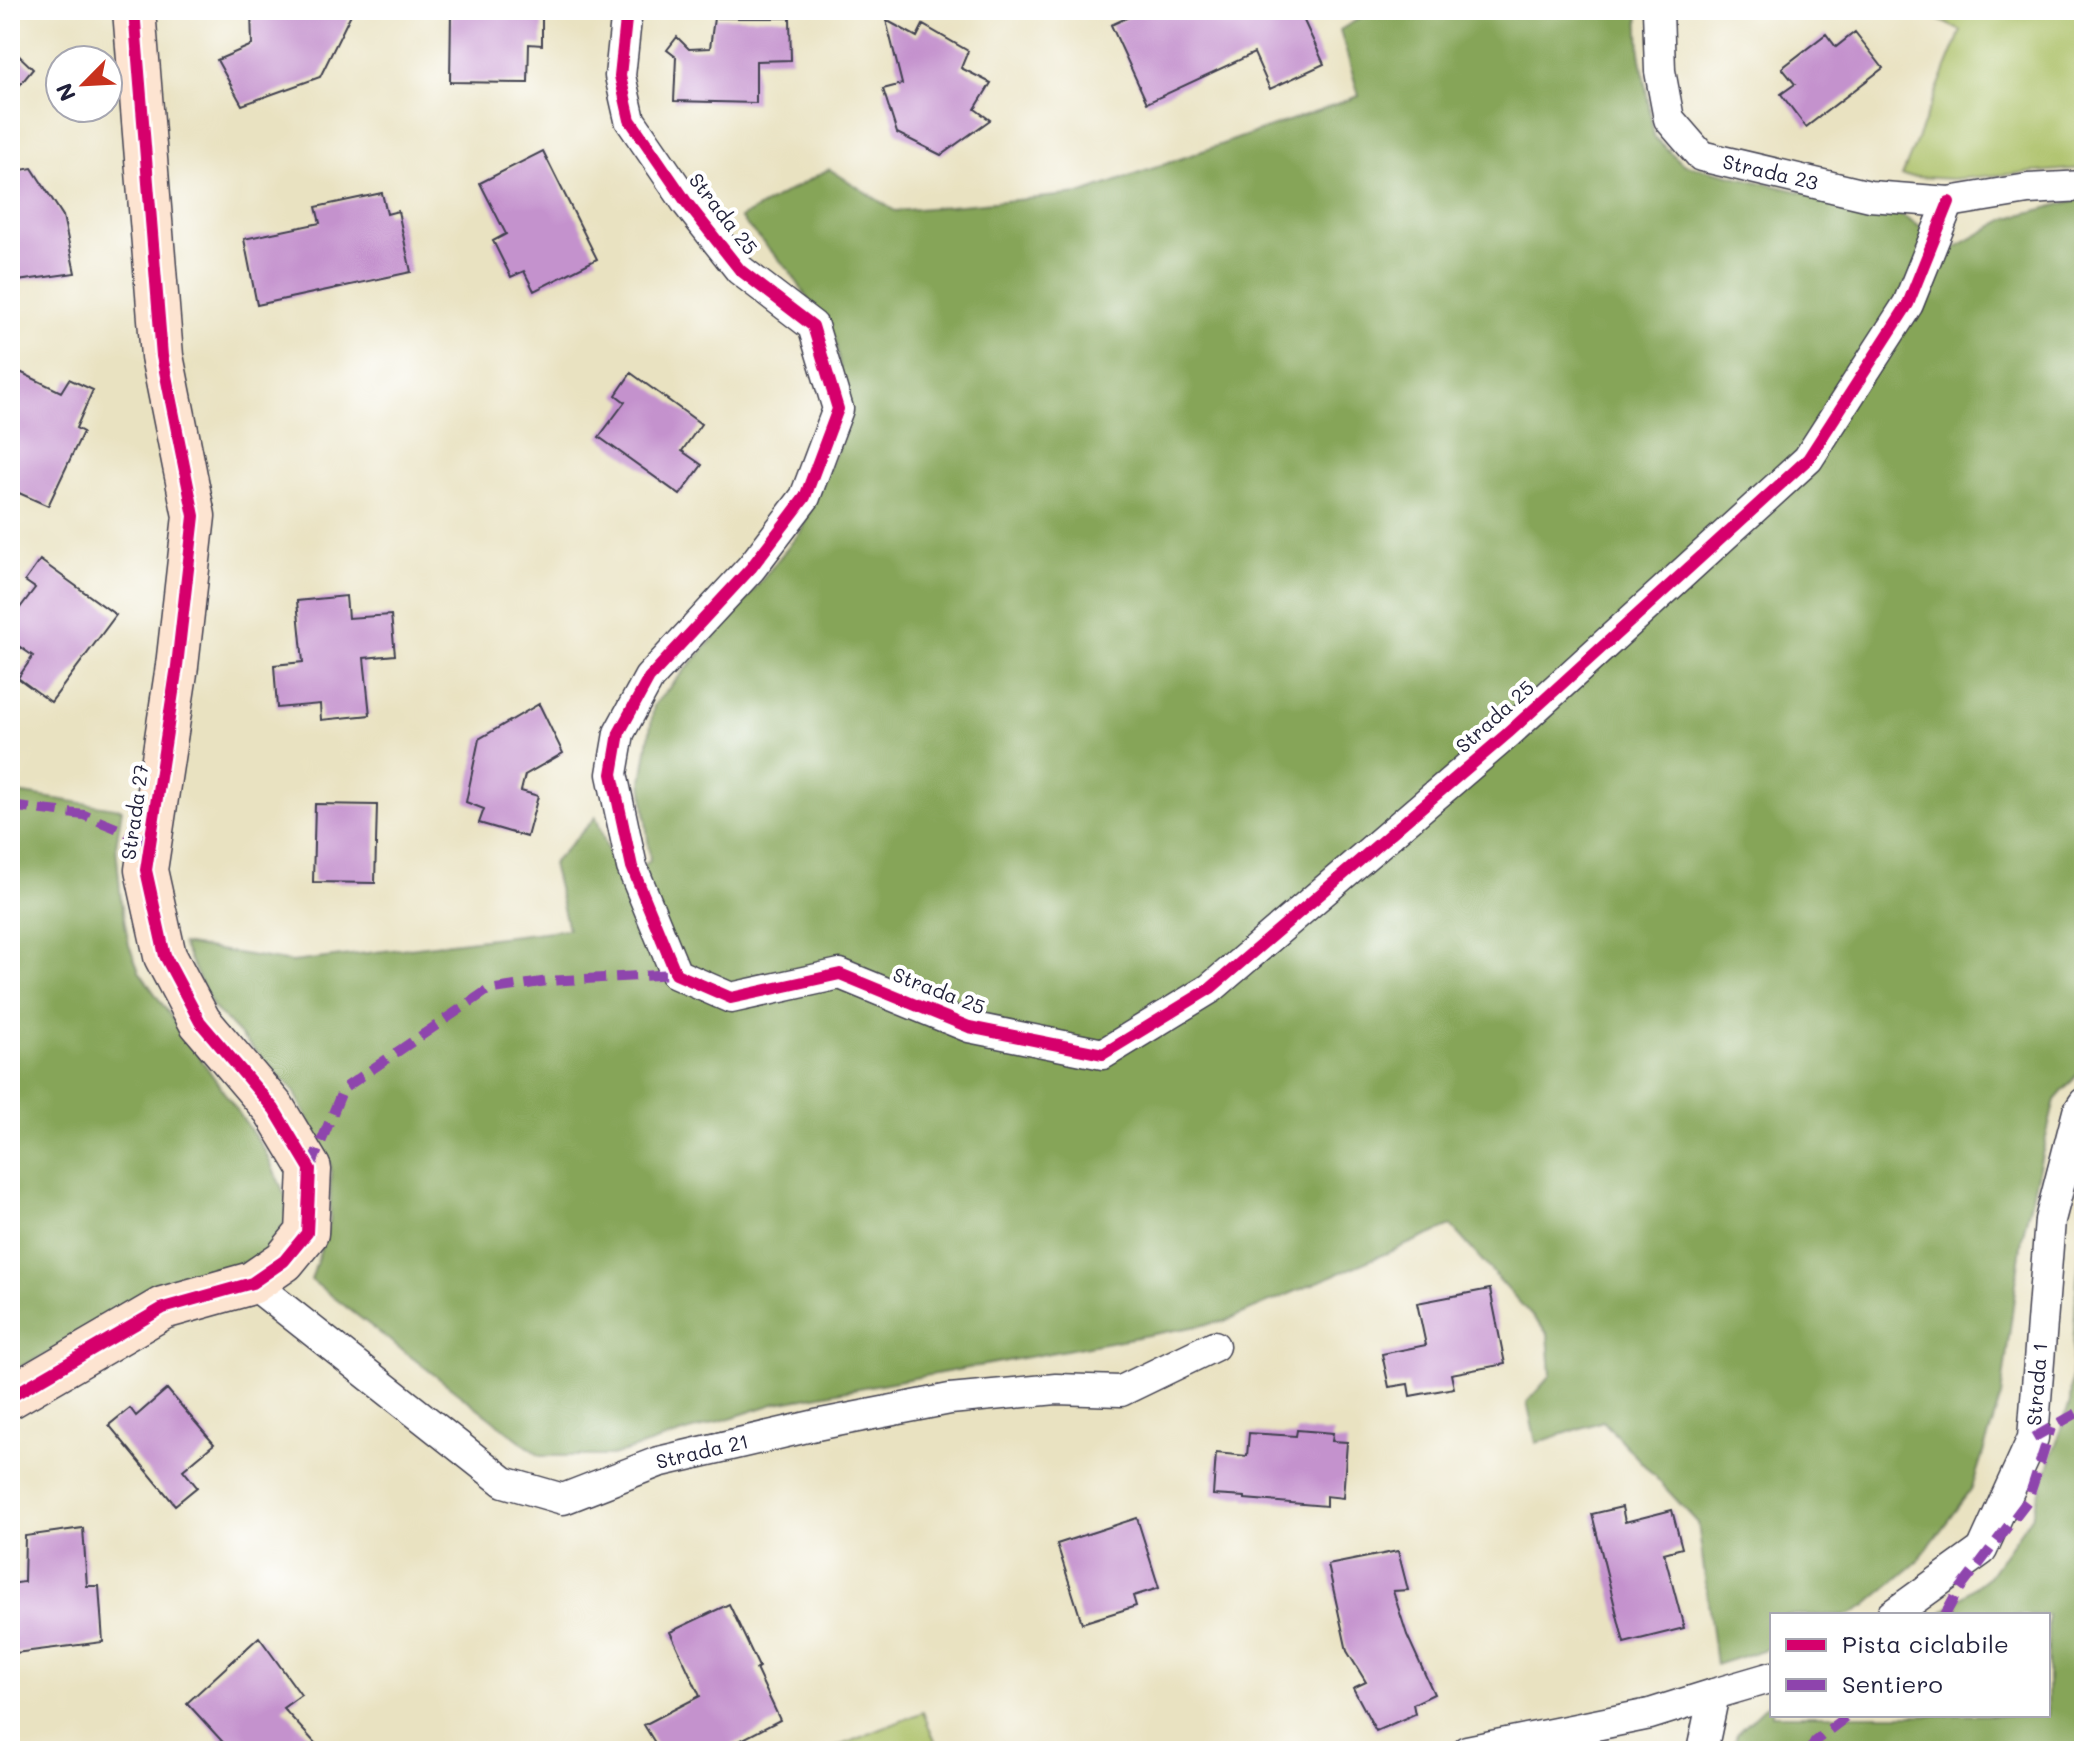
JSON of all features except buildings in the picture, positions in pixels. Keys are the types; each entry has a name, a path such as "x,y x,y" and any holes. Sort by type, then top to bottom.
{"street":[{"name":"Strada 27","path":"10,1397 163,1308 252,1283 284,1261 307,1233 310,1169 274,1109 200,1022 165,956 146,870 177,666 194,516 162,356 134,10"},
{"name":"Strada 25","path":"627,10 620,76 630,120 687,203 740,270 813,326 838,409 805,497 751,568 649,678 619,733 612,774 632,867 676,974 731,998 840,974 969,1027 1103,1054 1211,988 1508,733 1808,459 1908,304 1949,202"},
{"name":"Strada 23","path":"1658,10 1660,71 1669,119 1701,156 1870,196 1949,202"},
{"path":"1949,202 2028,189 2084,186"},
{"name":"Strada 1","path":"1895,1613 1982,1550 2033,1438 2050,1220 2078,1112 2084,1103"},
{"name":"Strada 21","path":"252,1283 504,1482 563,1499 658,1462 816,1425 950,1399 1056,1389 1121,1391 1214,1346"},
{"path":"1467,1751 1650,1714 1770,1678"},
{"path":"1702,1751 1714,1694"}],"green space":[{"path":"1374,10 1638,10 1640,52 1654,137 1683,164 1902,216 1954,248 2008,218 2084,200 2084,1067 2055,1100 2022,1238 2001,1396 1972,1488 1917,1562 1865,1606 1853,1613 1770,1613 1770,1648 1716,1665 1698,1523 1603,1421 1536,1443 1527,1402 1551,1375 1548,1334 1451,1226 1225,1321 777,1403 612,1456 540,1456 311,1280 330,1221 331,1164 294,1091 213,1007 182,944 292,962 568,929 552,864 596,817 618,880 650,861 642,781 654,705 735,614 801,531 850,421 835,339 789,270 740,218 829,169 895,211 1080,194 1359,96 1340,30"},
{"path":"1919,10 2084,10 2084,168 1952,179 1902,176 1961,31"},
{"path":"10,792 122,809 116,846 121,901 129,945 139,971 264,1149 286,1197 287,1219 263,1255 194,1282 10,1372"},
{"path":"2084,1222 2084,1751 1731,1751 1736,1735 1770,1703 1770,1717 2050,1717 2050,1613 1941,1613 1989,1576 2032,1515 2070,1402 2077,1279"},
{"path":"923,1712 939,1751 827,1751"}],"marked path":[{"path":"10,806 84,815 150,842"},
{"path":"310,1169 343,1089 488,990 548,981 676,974"},
{"path":"2033,1438 2084,1409"},
{"path":"1946,1613 1957,1593 2028,1500 2051,1428"},
{"path":"1809,1751 1815,1741 1846,1717"}],"cycle path":[{"path":"10,1397 163,1308 252,1283 284,1261 307,1233 310,1169 274,1109 200,1022 165,956 146,870 177,666 194,516 162,356 134,10"},
{"path":"627,10 620,76 630,120 687,203 740,270 813,326 838,409 805,497 751,568 649,678 619,733 612,774 632,867 676,974 731,998 840,974 969,1027 1103,1054 1211,988 1508,733 1808,459 1908,304 1949,202"}]}
